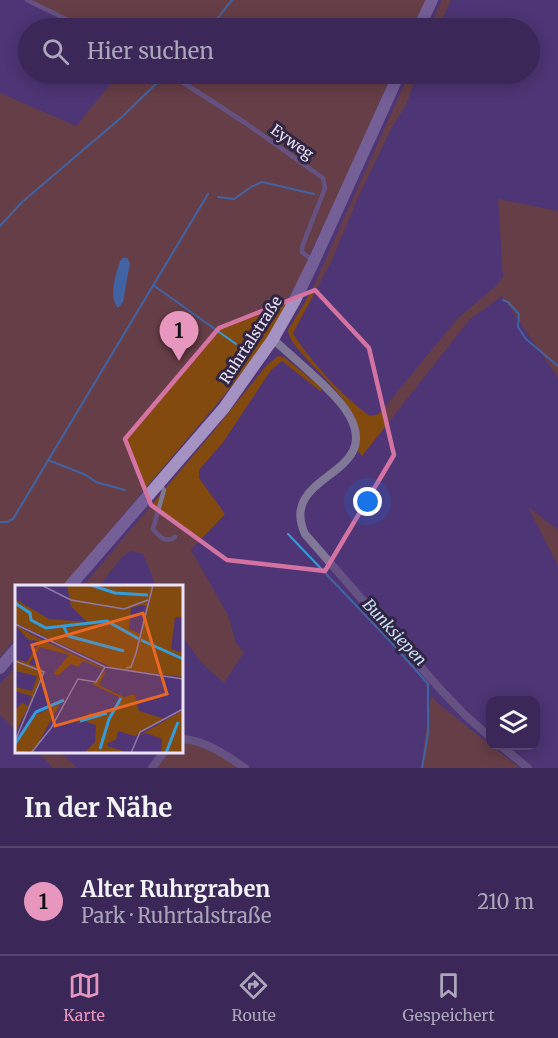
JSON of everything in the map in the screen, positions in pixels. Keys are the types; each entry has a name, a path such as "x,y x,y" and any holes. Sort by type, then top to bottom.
{"main road":[{"path":"424,18 432,0"},
{"name":"Ruhrtalstraße","path":"71,585 224,408 273,339 314,261 394,84"},
{"path":"0,668 15,650"}],"street":[{"path":"273,339 342,404 354,428 355,440 349,458 312,489 300,504 300,520 305,534 440,689 486,733"},
{"path":"183,739 195,740 209,746 245,768"},
{"path":"506,750 528,768"},
{"path":"152,768 163,753"}],"lane":[{"path":"27,0 64,18"},
{"name":"Eyweg","path":"185,84 323,178 325,188 302,247 302,252 314,261"},
{"path":"159,484 164,490 153,530 165,540 169,541 175,537"}],"highlighted area":[{"path":"315,290 369,348 394,455 325,571 227,560 151,505 125,439 219,328"}],"shaded area":[{"path":"27,0 426,0 417,18 64,18"},
{"path":"442,0 451,0 443,18 434,18"},
{"path":"111,84 388,84 300,279 268,336 229,389 64,585 15,585 15,639 0,657 0,93 76,126"},
{"path":"404,84 413,84 406,105 392,127 360,193 331,262 293,333 317,366 350,400 370,416 379,414 458,318 496,286 503,277 498,199 558,211 558,378 502,296 470,319 362,456 357,450 356,423 347,405 290,337 288,330 310,294"},
{"path":"278,356 284,357 323,389 320,391 282,361 271,370 224,441 199,470 199,478 225,514 191,550 228,615 236,643 244,652 224,683 201,662 183,637 183,585 156,585 143,554 131,551 123,556 100,585 84,585 266,366"},
{"path":"528,507 558,530 558,566"},
{"path":"15,667 15,730 0,715 0,684"},
{"path":"431,696 486,741 486,750 497,750 520,768 421,768"},
{"path":"183,739 195,740 245,768 152,768 163,753 183,753"},
{"path":"39,753 61,753 77,768 53,768"}],"water":[{"path":"127,258 130,263 123,302 118,308 113,291 120,261"}],"waterway":[{"path":"218,18 232,0"},
{"path":"0,226 21,203 123,116 156,84"},
{"path":"218,197 234,199 262,182 314,194"},
{"path":"0,522 13,519 208,194"},
{"path":"153,285 236,344"},
{"path":"503,300 519,314 518,327 526,339 558,366"},
{"path":"48,460 86,475 96,482 125,490"},
{"name":"Bunksiepen","path":"288,534 428,684 428,733 422,768"}],"place":[{"name":"Alter Ruhrgraben","path":"179,361"}]}
